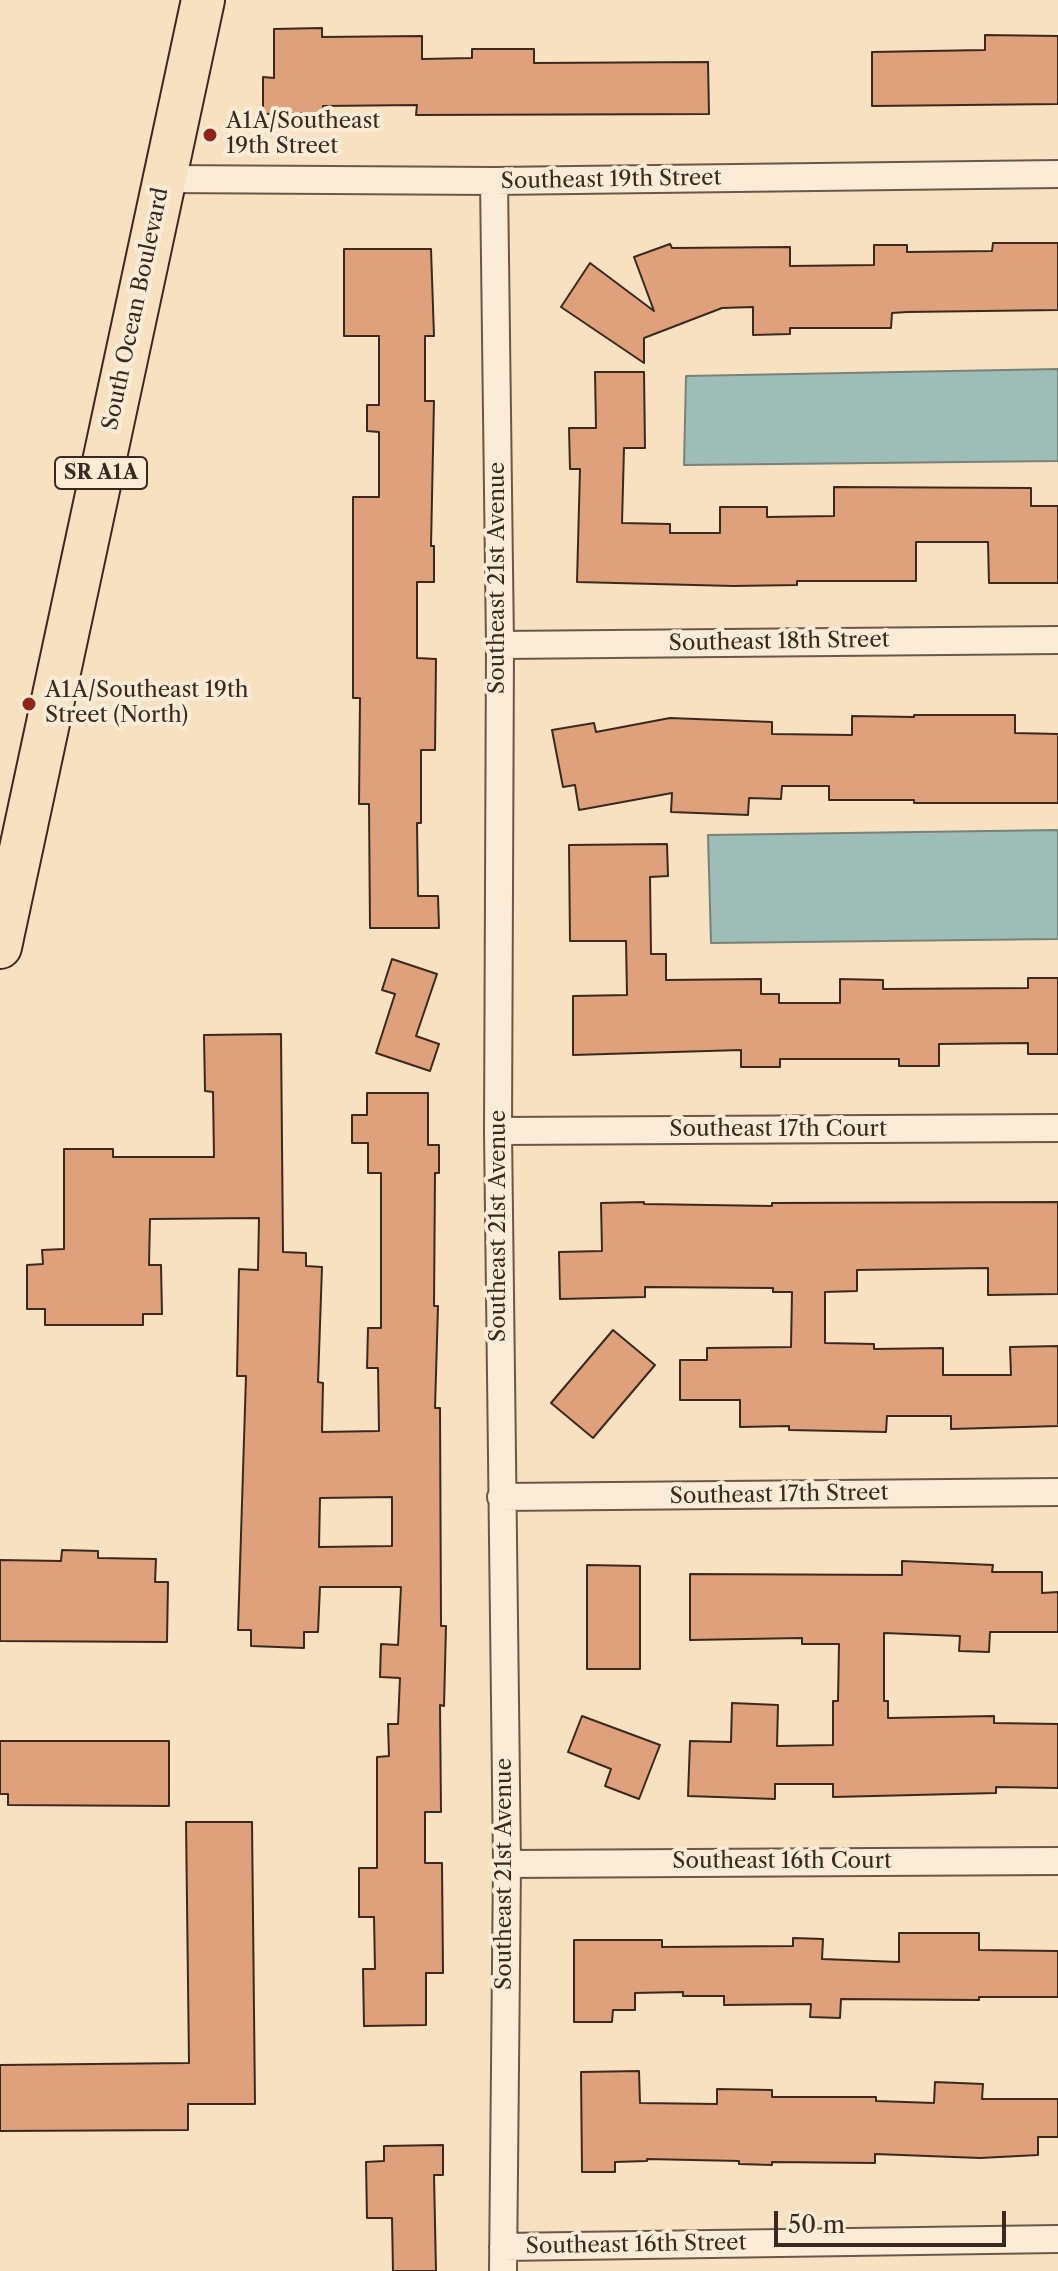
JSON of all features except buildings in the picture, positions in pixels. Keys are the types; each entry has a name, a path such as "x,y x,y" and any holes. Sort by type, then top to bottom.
{"main road":[{"name":"South Ocean Boulevard","path":"0,947 203,0"}],"street":[{"name":"Southeast 19th Street","path":"164,179 494,181 1058,174"},
{"name":"Southeast 21st Avenue","path":"494,181 500,645 498,1131 507,1864 503,2259"},
{"name":"Southeast 18th Street","path":"500,645 1058,640"},
{"name":"Southeast 17th Court","path":"498,1131 1058,1128"},
{"name":"Southeast 17th Street","path":"501,1497 1058,1492"},
{"name":"Southeast 16th Court","path":"507,1864 1058,1861"},
{"name":"Southeast 16th Street","path":"503,2259 1058,2239"}],"water":[{"path":"1058,369 1058,461 684,465 686,376"},
{"path":"1058,830 1058,939 711,943 708,835"}],"place":[{"name":"A1A/Southeast 19th Street","path":"210,135"},
{"name":"A1A/Southeast 19th Street (North)","path":"29,704"}]}
